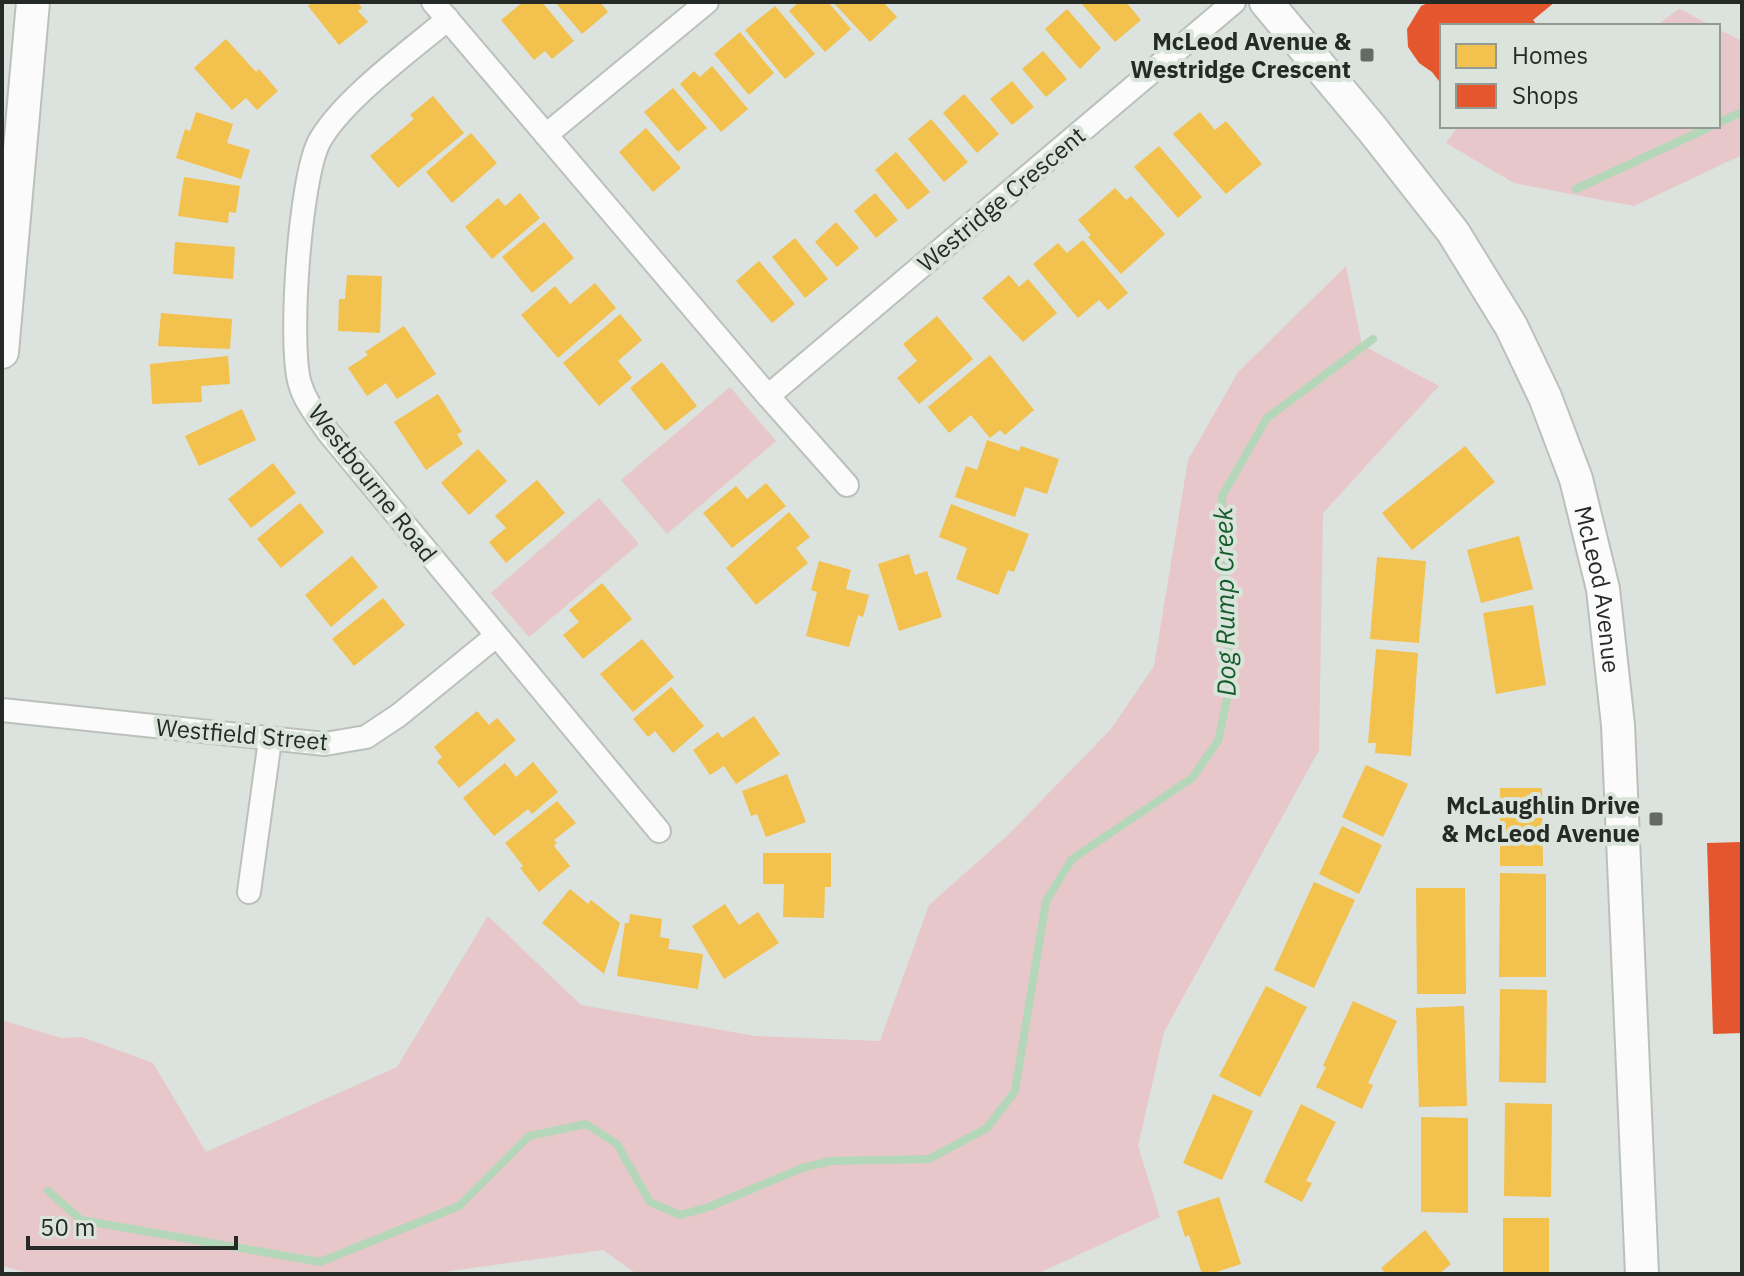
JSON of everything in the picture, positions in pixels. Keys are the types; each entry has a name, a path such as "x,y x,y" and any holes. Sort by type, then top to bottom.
{"street":[{"path":"2,352 33,2"},
{"path":"546,135 707,2"},
{"name":"Westridge Crescent","path":"768,396 1234,2"},
{"name":"McLeod Avenue","path":"1266,2 1453,232 1511,326 1545,397 1576,479 1603,589 1618,725 1642,1274"},
{"path":"440,11 847,485"},
{"name":"Westbourne Road","path":"440,11 351,102 319,142 303,200 296,363 300,387 328,432 659,831"},
{"name":"Westfield Street","path":"2,710 325,744 366,737 399,715 496,636"},
{"path":"249,892 270,740"}],"shaded area":[{"path":"1680,9 1708,24 1659,24"},
{"path":"1720,30 1742,41 1742,155 1634,206 1514,183 1446,143 1457,128 1720,128"},
{"path":"1346,266 1362,345 1439,386 1323,513 1319,750 1164,1032 1138,1146 1160,1217 1037,1274 637,1274 603,1250 429,1274 32,1274 2,1266 2,1020 61,1038 82,1037 153,1063 206,1152 397,1067 488,916 581,1005 755,1036 880,1041 929,905 1008,835 1111,729 1154,666 1188,460 1238,372"},
{"path":"730,387 776,441 667,534 621,480"},
{"path":"599,498 639,544 529,637 491,593"}],"building: Homes":[{"path":"313,2 357,2 362,8 358,11 368,22 339,45 308,6"},
{"path":"523,2 542,2 574,41 552,59 545,51 534,60 501,20"},
{"path":"555,2 600,2 608,12 582,34"},
{"path":"799,2 828,2 851,29 825,52 789,11"},
{"path":"833,2 883,2 897,17 870,42"},
{"path":"1080,2 1126,2 1141,20 1115,42"},
{"path":"775,6 815,54 785,79 745,30"},
{"path":"1067,9 1101,48 1080,69 1045,29"},
{"path":"740,32 774,73 749,95 714,54"},
{"path":"226,39 278,91 257,110 246,98 232,110 194,68"},
{"path":"1043,51 1067,79 1046,97 1022,69"},
{"path":"712,66 748,109 721,132 680,84 694,71 700,77"},
{"path":"1012,81 1034,107 1012,125 990,99"},
{"path":"673,88 707,128 678,152 644,112"},
{"path":"964,94 999,134 977,153 943,113"},
{"path":"433,96 464,133 398,188 370,156 414,119 410,115"},
{"path":"196,112 233,124 227,143 250,150 241,179 176,158 185,129 190,131"},
{"path":"1200,112 1215,130 1226,121 1262,164 1226,194 1173,134"},
{"path":"931,119 968,162 944,182 908,139"},
{"path":"646,128 681,168 653,192 619,152"},
{"path":"471,133 497,163 452,203 426,172"},
{"path":"1159,146 1202,197 1178,218 1134,167"},
{"path":"896,152 930,192 908,210 875,170"},
{"path":"184,177 240,186 236,213 229,212 228,223 178,216"},
{"path":"1115,188 1126,200 1131,196 1165,234 1121,274 1088,237 1091,235 1078,220"},
{"path":"520,193 540,218 492,259 465,227 498,198 505,206"},
{"path":"875,193 898,220 876,238 854,211"},
{"path":"544,222 574,258 532,293 502,257"},
{"path":"836,222 859,248 837,267 815,242"},
{"path":"795,238 828,279 805,298 772,257"},
{"path":"1083,240 1128,293 1108,310 1099,300 1078,318 1033,264 1058,243 1067,253"},
{"path":"175,242 235,247 233,279 173,274"},
{"path":"759,261 795,304 772,323 736,281"},
{"path":"347,275 382,276 380,333 338,331 339,299 345,299"},
{"path":"1009,275 1019,287 1028,279 1057,313 1023,342 982,298"},
{"path":"595,283 616,308 558,358 521,315 555,286 570,304"},
{"path":"161,313 232,319 230,349 158,346"},
{"path":"620,314 642,340 618,361 632,378 599,406 563,363"},
{"path":"937,316 973,359 919,404 897,378 917,361 903,344"},
{"path":"404,326 436,374 397,399 386,383 367,396 348,368 368,355 365,352"},
{"path":"990,355 1034,410 1005,435 1000,430 990,438 971,415 949,433 928,407"},
{"path":"228,356 230,384 201,386 202,402 152,404 150,364"},
{"path":"662,362 697,406 665,431 630,388"},
{"path":"438,394 462,432 457,434 463,444 426,470 394,422"},
{"path":"242,409 256,440 199,466 185,436"},
{"path":"987,440 1019,451 1021,446 1059,459 1047,494 1025,487 1015,517 955,497 966,466 977,470"},
{"path":"1465,446 1495,482 1412,550 1382,513"},
{"path":"478,449 507,481 469,515 441,483"},
{"path":"273,463 296,493 251,528 228,499"},
{"path":"537,480 565,513 506,563 489,542 506,528 495,516"},
{"path":"766,483 786,506 732,548 703,513 736,486 747,499"},
{"path":"300,503 324,532 281,568 257,539"},
{"path":"951,504 1029,534 1014,572 1008,570 998,595 956,579 967,548 939,537"},
{"path":"789,512 810,537 796,548 808,563 756,605 726,568"},
{"path":"1519,536 1533,589 1481,603 1467,550"},
{"path":"909,554 915,575 927,571 942,617 899,631 878,564"},
{"path":"352,556 378,587 331,627 305,595"},
{"path":"1377,557 1426,561 1419,643 1370,639"},
{"path":"819,561 851,570 846,589 869,595 863,617 858,615 849,647 806,636 817,592 811,590"},
{"path":"602,583 632,619 583,659 563,635 579,622 569,610"},
{"path":"383,598 405,625 354,666 332,639"},
{"path":"1533,605 1546,685 1496,694 1483,613"},
{"path":"642,639 674,677 633,712 600,674"},
{"path":"1376,649 1418,653 1411,756 1375,753 1376,743 1368,743"},
{"path":"671,687 704,726 673,753 655,731 648,737 633,719"},
{"path":"477,711 489,725 497,718 516,740 459,788 437,762 442,757 434,747"},
{"path":"754,716 780,754 736,784 724,766 710,775 693,750 718,732 722,738"},
{"path":"533,762 558,792 532,814 528,809 494,836 463,798 505,763 516,777"},
{"path":"1366,765 1408,784 1383,837 1342,817"},
{"path":"787,774 806,822 766,837 757,814 751,816 742,791"},
{"path":"1500,788 1542,788 1543,866 1500,866"},
{"path":"557,801 576,823 554,840 557,843 554,846 570,866 539,892 505,843"},
{"path":"1342,826 1382,845 1359,894 1319,874"},
{"path":"763,853 831,853 831,887 825,887 824,918 783,917 784,884 763,884"},
{"path":"1500,873 1546,874 1546,977 1499,977"},
{"path":"1314,882 1355,900 1314,988 1274,970"},
{"path":"1416,888 1465,888 1466,994 1417,994"},
{"path":"570,889 588,904 591,900 620,923 604,974 542,923"},
{"path":"725,904 739,925 758,912 779,943 724,979 692,926"},
{"path":"630,914 662,919 660,937 670,939 668,949 703,954 698,989 617,976 625,923 629,923"},
{"path":"1266,986 1307,1007 1260,1097 1219,1076"},
{"path":"1500,989 1547,990 1546,1083 1499,1082"},
{"path":"1353,1001 1397,1021 1368,1083 1373,1085 1362,1109 1316,1087"},
{"path":"1464,1006 1467,1106 1419,1107 1416,1008"},
{"path":"1213,1094 1253,1111 1222,1180 1183,1163"},
{"path":"1505,1103 1552,1104 1551,1197 1504,1196"},
{"path":"1301,1104 1336,1122 1306,1181 1312,1183 1302,1202 1264,1182"},
{"path":"1421,1117 1468,1118 1468,1213 1421,1212"},
{"path":"1219,1197 1241,1264 1202,1274 1177,1211"},
{"path":"1503,1218 1549,1218 1549,1274 1503,1274"},
{"path":"1425,1230 1451,1264 1439,1274 1386,1274 1381,1268"}],"building: Shops":[{"path":"1430,2 1555,2 1533,20 1536,24 1440,24 1440,82 1419,63 1408,47 1407,29 1421,6"},
{"path":"1742,842 1742,1033 1713,1034 1707,843"}],"waterway":[{"name":"Dog Rump Creek","path":"1720,122 1742,112"},
{"name":"Dog Rump Creek","path":"1576,189 1708,128"},
{"name":"Dog Rump Creek","path":"48,1191 81,1220 320,1262 459,1206 529,1136 586,1124 617,1144 650,1202 680,1215 709,1207 802,1168 831,1161 929,1159 987,1128 1015,1091 1046,901 1072,859 1192,778 1218,741 1230,685 1222,496 1267,418 1373,339"}],"place":[{"name":"McLeod Avenue & Westridge Crescent","path":"1367,55"},
{"name":"McLaughlin Drive & McLeod Avenue","path":"1656,819"}]}
